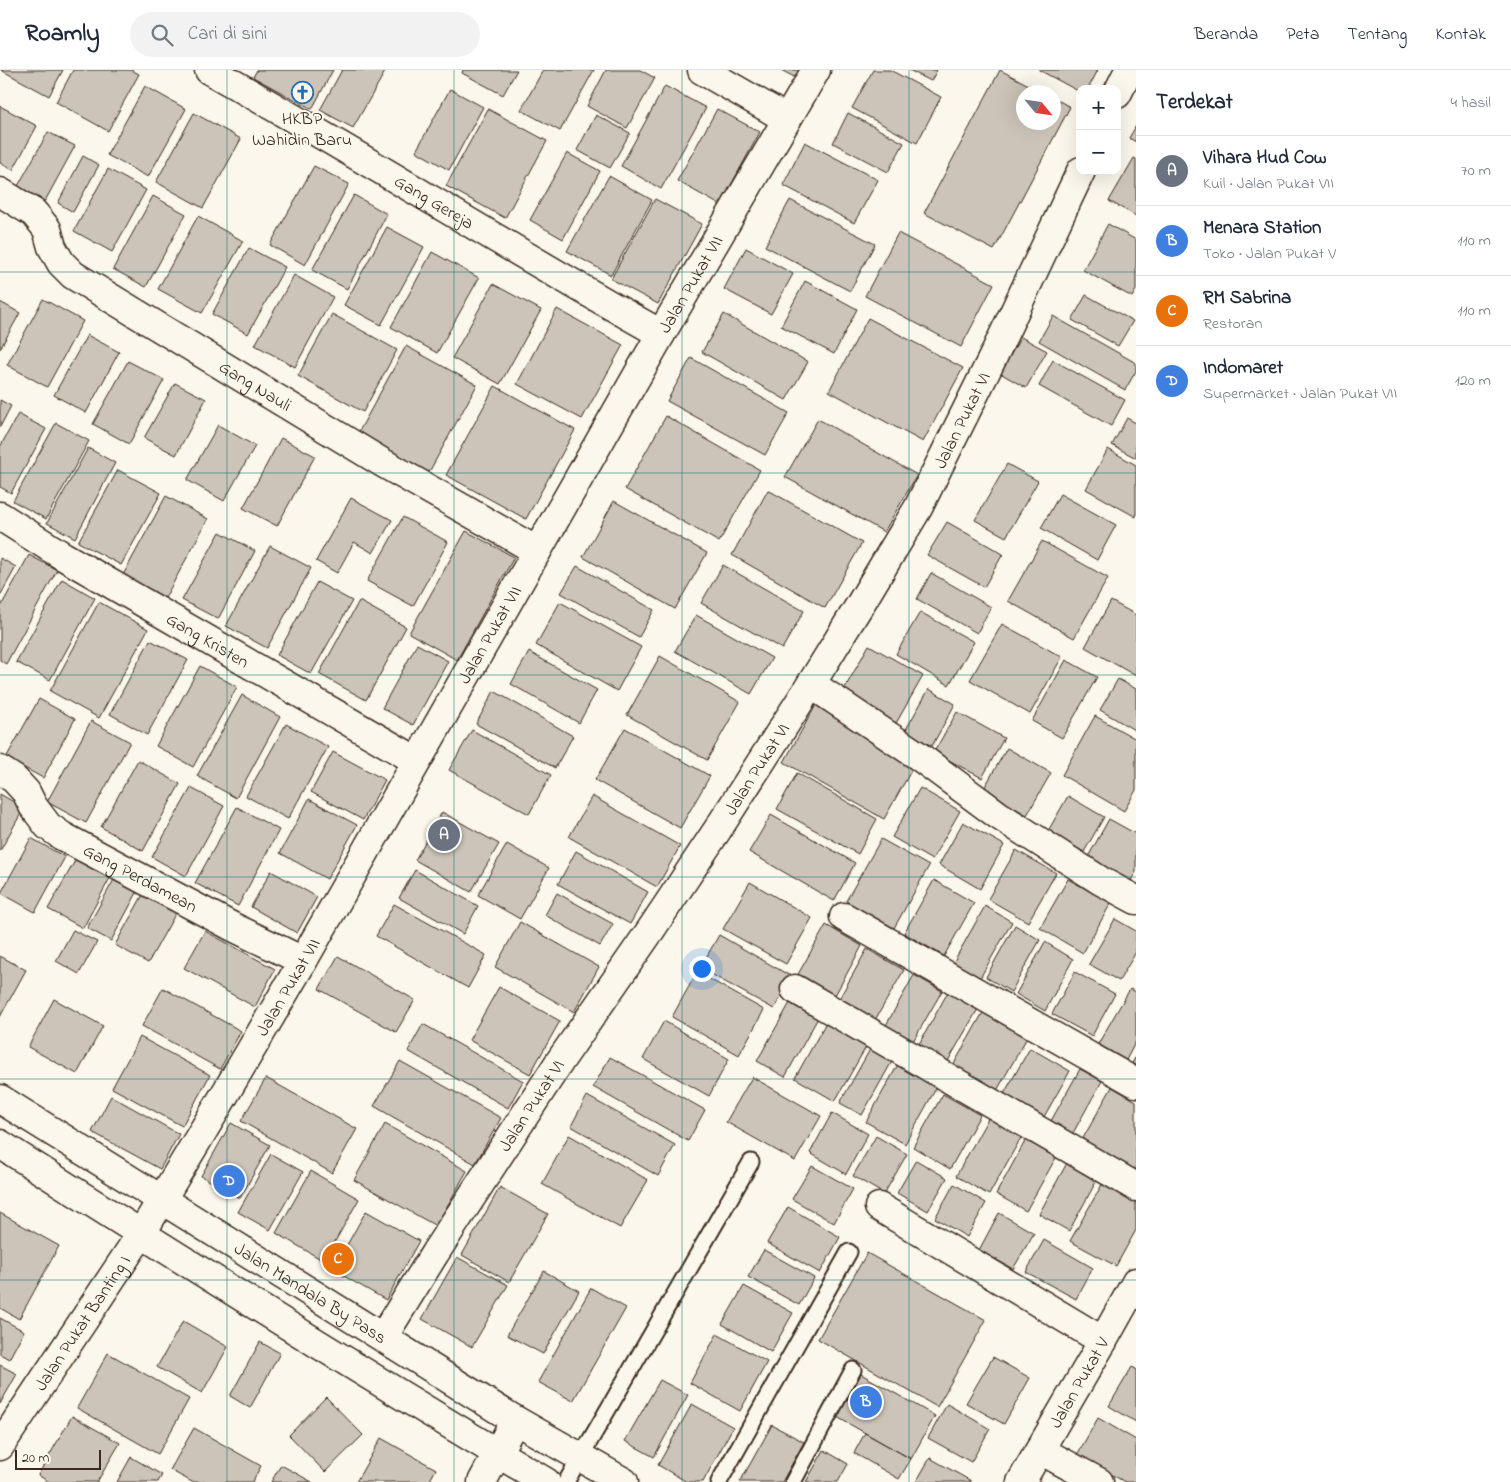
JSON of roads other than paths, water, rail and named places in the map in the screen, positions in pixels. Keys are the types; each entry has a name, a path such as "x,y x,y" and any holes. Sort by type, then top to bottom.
{"street":[{"name":"Gang Gereja","path":"209,70 273,106 562,279 661,334"},
{"path":"702,70 787,119"},
{"name":"Jalan Pukat VII","path":"162,1200 303,961 661,334 816,70"},
{"path":"1121,86 1129,70"},
{"name":"Jalan Pukat VI","path":"383,1337 435,1253 555,1069 650,931 812,684 918,508 994,358 1079,175"},
{"name":"Gang Nauli","path":"0,192 34,213 47,228 52,247 61,263 80,279 383,463 537,551"},
{"name":"Gang Kristen","path":"0,516 63,556 417,761"},
{"path":"812,684 917,755 998,815 1101,881 1136,900"},
{"name":"Gang Perdamean","path":"0,770 14,779 26,792 33,806 48,826 62,836 233,927 303,961"},
{"path":"844,917 1136,1083"},
{"path":"795,990 1136,1187"},
{"name":"Jalan Mandala By Pass","path":"0,1099 516,1420 624,1482"},
{"path":"0,1144 362,1372 546,1482"},
{"name":"Jalan Pukat Banting I","path":"0,1446 162,1200"},
{"path":"880,1207 1103,1340"},
{"name":"Jalan Pukat V","path":"1020,1482 1136,1282"},
{"path":"482,1482 516,1420"},
{"path":"1040,1450 1099,1482"}],"lane":[{"path":"566,1482 751,1162"},
{"path":"719,1482 849,1252"},
{"path":"793,1482 853,1370"}],"place":[{"name":"HKBP Wahidin Baru","path":"302,93"},
{"name":"Vihara Hud Cow","path":"444,835"},
{"name":"Indomaret","path":"229,1181"},
{"name":"RM Sabrina","path":"338,1259"},
{"name":"Menara Station","path":"866,1402"}]}
